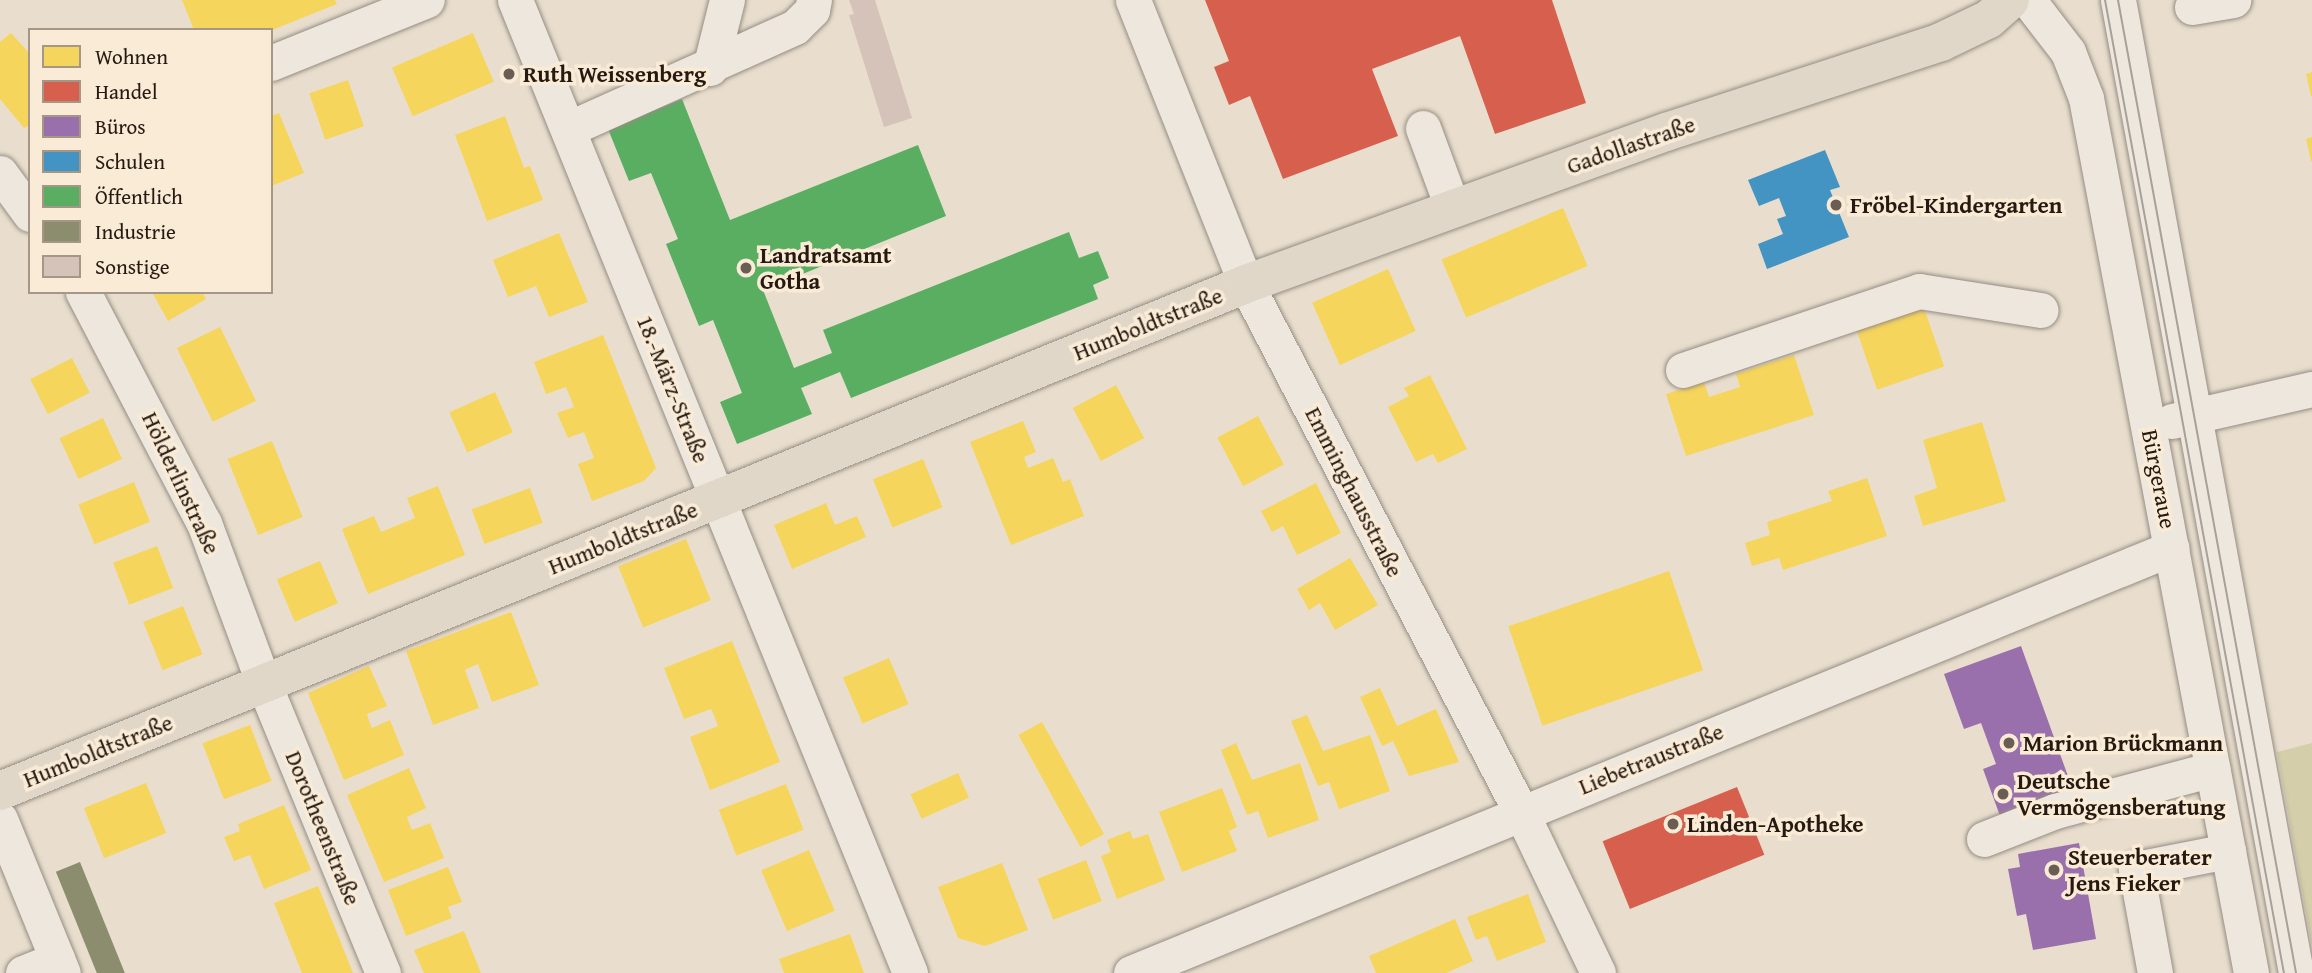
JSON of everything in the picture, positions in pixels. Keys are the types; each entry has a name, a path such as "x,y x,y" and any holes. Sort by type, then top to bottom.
{"main road":[{"name":"Gadollastraße","path":"1246,284 1665,132 1941,42 1989,19 2010,0"},
{"name":"Humboldtstraße","path":"0,791 1246,284"}],"street":[{"path":"273,62 427,0"},
{"name":"18.-März-Straße","path":"515,0 909,973"},
{"path":"710,68 727,0"},
{"path":"568,129 710,68 795,27 812,10 814,0"},
{"name":"Emminghausstraße","path":"1133,0 1246,284 1521,812 1598,973"},
{"name":"Bürgeraue","path":"2028,0 2060,38 2080,77 2251,973"},
{"path":"2118,0 2296,973"},
{"path":"2192,7 2233,0"},
{"path":"1423,128 1453,209"},
{"path":"28,162 0,173 28,211"},
{"path":"1683,370 1919,291 2041,310"},
{"name":"Hölderlinstraße","path":"84,294 101,319 204,523 263,682"},
{"path":"2148,426 2312,389"},
{"name":"Liebetraustraße","path":"1131,973 2172,548"},
{"name":"Dorotheenstraße","path":"263,682 383,973"},
{"path":"1984,839 2055,811 2213,769"},
{"path":"0,819 60,966 23,973"},
{"path":"2155,973 2136,869 2228,850"}],"shaded area":[{"path":"2312,743 2312,946 2277,752"}],"building: Wohnen":[{"path":"182,0 335,0 337,4 273,30 193,28"},
{"path":"11,33 28,52 28,126 24,128 0,99 0,42"},
{"path":"473,33 494,82 413,116 392,67"},
{"path":"2312,72 2312,96 2311,96 2306,74"},
{"path":"348,80 364,126 325,140 309,93"},
{"path":"279,113 304,173 273,185 273,115"},
{"path":"505,116 524,168 530,166 543,200 487,221 455,135"},
{"path":"2312,137 2312,161 2311,161 2306,139"},
{"path":"1563,208 1588,266 1466,318 1441,260"},
{"path":"559,233 588,302 549,317 536,286 508,297 493,260"},
{"path":"1388,269 1416,331 1340,365 1312,303"},
{"path":"153,294 203,294 206,299 168,321"},
{"path":"1924,308 1944,367 1877,390 1857,331"},
{"path":"220,327 256,401 213,422 177,348"},
{"path":"603,335 656,468 644,481 592,501 578,464 594,458 584,432 568,438 557,413 574,407 566,387 546,394 534,362"},
{"path":"1794,355 1814,415 1686,456 1666,394 1704,382 1709,397 1740,387 1736,374"},
{"path":"72,358 90,393 48,414 30,379"},
{"path":"1430,375 1467,449 1438,463 1433,454 1416,462 1388,407 1409,396 1404,388"},
{"path":"1116,385 1144,438 1101,461 1073,408"},
{"path":"495,392 513,432 467,453 449,412"},
{"path":"1258,416 1284,465 1243,486 1217,438"},
{"path":"103,418 122,459 79,479 59,438"},
{"path":"1023,421 1036,452 1024,457 1028,468 1053,458 1063,482 1070,479 1084,516 1011,545 970,442"},
{"path":"1982,422 2006,501 1923,526 1914,496 1937,488 1923,440"},
{"path":"272,441 303,517 258,535 227,459"},
{"path":"923,459 942,507 892,527 873,479"},
{"path":"1867,478 1887,536 1783,570 1779,558 1752,566 1745,543 1770,535 1767,522 1832,501 1828,491"},
{"path":"134,482 150,522 94,544 78,504"},
{"path":"1316,483 1341,533 1297,555 1283,526 1272,532 1261,511"},
{"path":"438,486 465,555 368,594 342,529 374,516 381,532 415,518 407,498"},
{"path":"530,488 543,523 484,544 472,509"},
{"path":"826,503 835,525 857,516 866,537 792,569 774,525"},
{"path":"686,539 711,600 643,628 618,566"},
{"path":"157,546 173,588 129,605 113,563"},
{"path":"1350,558 1378,605 1335,630 1320,603 1309,610 1297,589"},
{"path":"320,561 338,603 295,622 277,579"},
{"path":"1669,571 1703,670 1542,726 1508,626"},
{"path":"183,606 202,654 163,670 143,622"},
{"path":"511,612 539,685 492,702 478,664 465,670 479,708 433,725 406,651"},
{"path":"732,641 780,762 710,790 690,737 718,726 715,718 711,709 684,719 664,668"},
{"path":"889,658 909,704 863,724 843,678"},
{"path":"369,666 387,706 367,714 369,721 372,728 390,720 404,755 344,780 308,693"},
{"path":"1380,688 1397,726 1436,709 1459,762 1409,776 1393,741 1382,746 1360,697"},
{"path":"1307,715 1323,751 1370,735 1390,791 1339,809 1329,782 1318,786 1291,721"},
{"path":"1042,722 1104,834 1080,847 1018,735"},
{"path":"250,725 272,781 224,799 202,743"},
{"path":"1236,743 1252,780 1300,763 1319,820 1268,838 1258,811 1247,815 1221,750"},
{"path":"409,768 426,808 407,817 409,823 412,830 430,823 444,858 384,882 347,795"},
{"path":"958,773 969,798 921,819 910,794"},
{"path":"146,783 166,833 104,858 84,808"},
{"path":"786,784 804,830 736,856 719,810"},
{"path":"1222,788 1237,827 1229,831 1237,851 1182,872 1159,812"},
{"path":"284,805 311,870 264,889 250,855 234,861 224,837 240,831 238,824"},
{"path":"1130,831 1133,839 1148,834 1165,880 1117,899 1101,856 1111,852 1107,840"},
{"path":"809,850 835,911 787,931 761,870"},
{"path":"1086,860 1102,901 1053,920 1037,879"},
{"path":"1002,863 1028,930 985,946 958,938 938,887"},
{"path":"448,867 462,902 448,907 452,918 406,936 388,890"},
{"path":"318,886 353,973 302,973 274,903"},
{"path":"1528,894 1546,942 1497,961 1487,936 1476,940 1467,917"},
{"path":"1455,919 1473,961 1446,973 1376,973 1369,956"},
{"path":"464,931 481,973 424,973 414,950"},
{"path":"850,934 864,973 784,973 779,959"}],"building: Handel":[{"path":"1205,0 1552,0 1586,103 1495,134 1460,36 1372,69 1398,136 1283,179 1250,96 1229,105 1214,67 1229,61"},
{"path":"1737,787 1764,855 1630,909 1603,841"}],"building: Büros":[{"path":"2021,646 2073,790 2000,816 1983,769 1996,764 1981,723 1964,729 1944,674"},
{"path":"2079,843 2096,939 2033,950 2026,914 2017,916 2008,869 2020,867 2018,854"}],"building: Schulen":[{"path":"1825,150 1840,187 1830,190 1849,237 1767,269 1758,244 1783,234 1777,219 1786,216 1779,198 1759,206 1748,180"}],"building: Öffentlich":[{"name":"Landratsamt Gotha","path":"682,99 730,220 918,145 946,216 763,290 794,368 832,353 823,330 1069,232 1079,258 1098,251 1109,278 1093,285 1098,299 851,398 840,372 801,388 812,414 737,444 720,402 742,393 713,320 699,326 666,244 678,239 651,173 629,181 608,129"}],"building: Industrie":[{"path":"80,862 125,973 97,973 56,872"}],"building: Sonstige":[{"path":"849,0 875,0 912,118 884,127 849,15 854,14"}],"tram line":[{"path":"2105,0 2284,973"},
{"path":"2118,0 2296,973"}],"place":[{"name":"Ruth Weissenberg","path":"509,74"},
{"name":"Fröbel-Kindergarten","path":"1836,205"},
{"name":"Landratsamt Gotha","path":"746,268"},
{"name":"Marion Brückmann","path":"2009,743"},
{"name":"Deutsche Vermögensberatung","path":"2003,794"},
{"name":"Linden-Apotheke","path":"1673,824"},
{"name":"Steuerberater Jens Fieker","path":"2054,870"}]}
